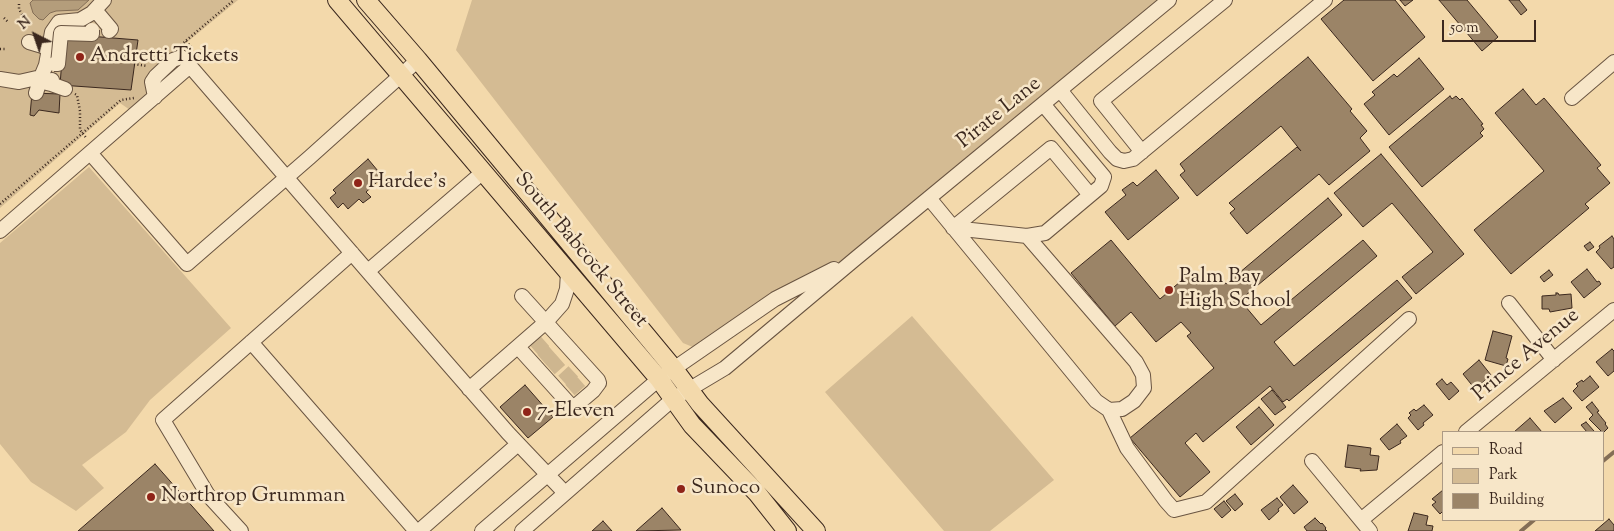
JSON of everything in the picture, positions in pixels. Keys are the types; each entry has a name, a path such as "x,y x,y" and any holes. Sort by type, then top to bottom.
{"main road":[{"name":"South Babcock Street","path":"337,0 568,272 666,374 690,390 816,531"},
{"name":"South Babcock Street","path":"366,0 418,60 666,374 674,399 692,425 756,494 787,531"}],"street":[{"name":"Pirate Lane","path":"522,531 674,399 725,368 928,198 1170,0"},
{"path":"1142,152 1101,101 1225,0"},
{"path":"1060,90 1117,159 1124,161 1134,159 1325,0"},
{"path":"36,93 48,80 53,56 52,32 59,22 80,20 100,5 111,29 109,31"},
{"path":"26,36 53,56 58,64 61,32 92,34 92,30"},
{"path":"94,151 187,264 418,60"},
{"path":"1572,98 1614,62"},
{"path":"0,231 190,66 469,389 565,493"},
{"path":"0,78 19,82 48,80 65,89"},
{"path":"953,228 1027,236 1045,233 1101,186 1104,178 1043,104"},
{"path":"953,228 1050,148 1090,196"},
{"path":"368,271 483,172"},
{"path":"928,198 1096,401 1109,410 1127,448 1174,510 1206,502 1409,319"},
{"path":"1027,236 1136,362 1143,375 1144,388 1134,401 1122,409 1109,410"},
{"path":"241,531 208,495 163,420 352,253"},
{"name":"Pirate Lane","path":"482,531 666,374 775,299 855,259"},
{"path":"469,389 536,361 558,341 568,272"},
{"path":"522,296 583,370 599,384 573,408 562,389 536,361"},
{"path":"1509,303 1554,360"},
{"name":"Prince Avenue","path":"1467,431 1614,310"},
{"path":"251,342 418,531 518,444"},
{"path":"1361,520 1442,453"},
{"path":"1312,461 1370,531"}],"path":[{"path":"181,45 234,0"},
{"path":"19,4 19,9 25,20 26,36"},
{"path":"4,18 8,22"},
{"path":"186,41 193,50"},
{"path":"0,49 6,49"},
{"path":"134,64 154,67"},
{"path":"65,89 71,90 77,96 80,111 80,130 94,151"},
{"path":"0,204 121,100 137,97"}],"green space":[{"path":"0,0 238,0 185,44 149,93 130,110 120,103 0,208"},
{"path":"472,0 1169,0 855,259 700,350 683,343 456,50"},
{"path":"89,167 231,328 150,400 126,432 82,465 104,488 76,511 31,482 0,444 0,243"},
{"path":"912,316 1054,480 990,531 944,531 825,392"}],"shaded area":[{"path":"33,0 89,0 78,10 56,11 50,13 43,20 33,13 30,3"}],"building":[{"path":"1344,0 1395,0 1425,37 1373,81 1321,19"},
{"path":"1400,0 1413,0 1405,6"},
{"path":"1439,0 1467,0 1498,37 1482,51"},
{"path":"1509,0 1519,0 1527,10 1521,15"},
{"path":"64,34 138,40 131,90 60,85"},
{"path":"1308,57 1352,109 1350,111 1367,131 1360,138 1370,151 1329,185 1319,174 1247,234 1230,213 1235,209 1229,203 1297,147 1301,151 1281,126 1197,196 1180,175 1185,171 1180,164"},
{"path":"1419,58 1444,89 1389,135 1364,104 1375,95 1372,92 1394,74 1397,77"},
{"path":"1523,89 1536,105 1544,98 1601,165 1597,168 1610,183 1585,204 1589,208 1511,274 1474,230 1544,171 1495,113"},
{"path":"32,93 60,94 59,113 39,110 34,116 30,115"},
{"path":"1450,96 1452,99 1456,96 1460,100 1462,98 1483,124 1481,125 1484,129 1480,133 1483,136 1422,187 1389,147"},
{"path":"1381,154 1464,254 1416,294 1402,277 1433,252 1392,203 1363,227 1334,193"},
{"name":"Hardee's","path":"368,159 383,177 366,192 371,197 363,203 359,199 348,209 343,203 338,208 330,198 336,193 333,190"},
{"path":"1156,170 1179,198 1128,240 1105,212 1126,195 1122,190 1133,182 1137,186"},
{"path":"1328,198 1342,215 1240,300 1261,325 1363,240 1377,256 1274,342 1294,366 1397,280 1412,298 1289,401 1287,399 1283,402 1270,386 1203,442 1196,433 1185,443 1210,472 1180,497 1130,438 1214,368 1187,336 1191,333 1181,322 1156,342 1131,312 1115,326 1071,273 1111,240 1160,299 1188,275 1222,279 1226,284"},
{"path":"1612,236 1614,239 1614,267 1611,269 1596,252 1600,248 1599,246"},
{"path":"1590,242 1594,247 1588,251 1584,246"},
{"path":"1587,269 1597,282 1599,281 1601,284 1584,298 1571,282"},
{"path":"1549,270 1553,275 1544,282 1540,277"},
{"path":"1556,293 1559,295 1571,294 1572,308 1550,312 1549,309 1542,309 1542,296 1556,295"},
{"path":"1493,331 1512,336 1506,358 1508,359 1506,366 1485,360"},
{"path":"1612,349 1614,351 1614,371 1608,376 1596,362"},
{"path":"1479,360 1491,375 1475,389 1463,374"},
{"path":"1590,376 1599,387 1582,401 1573,391 1578,386 1576,384 1582,380 1583,382"},
{"path":"1442,379 1447,385 1451,382 1459,391 1449,400 1436,384"},
{"name":"7-Eleven","path":"525,385 553,417 528,438 500,407"},
{"path":"1272,390 1286,407 1275,415 1261,399"},
{"path":"1563,398 1572,408 1555,423 1544,411"},
{"path":"1592,402 1599,411 1597,412 1608,428 1604,432 1589,419 1593,415 1586,407"},
{"path":"1424,405 1433,415 1418,430 1408,418 1411,415 1409,413 1414,409 1416,411"},
{"path":"1259,407 1274,425 1251,445 1236,427"},
{"path":"1530,418 1541,431 1515,431"},
{"path":"1586,422 1594,431 1586,431 1581,425"},
{"path":"1397,424 1407,436 1400,441 1401,443 1389,450 1380,439"},
{"path":"1348,445 1371,448 1370,455 1379,456 1377,470 1360,471 1361,469 1345,467"},
{"name":"Northrop Grumman","path":"155,464 214,531 78,531"},
{"path":"1293,485 1308,502 1294,514 1280,497"},
{"path":"1442,491 1442,512 1440,514 1432,505 1436,502 1432,499"},
{"path":"1235,494 1243,504 1235,511 1226,501"},
{"path":"1277,498 1283,505 1269,520 1261,510"},
{"path":"1224,501 1231,510 1222,518 1214,509"},
{"path":"662,508 681,530 636,531"},
{"path":"1414,513 1428,516 1426,525 1433,526 1432,531 1408,531"},
{"path":"1315,518 1322,523 1327,531 1307,531 1304,527"},
{"path":"1609,519 1614,525 1614,531 1595,531"},
{"path":"603,521 612,531 592,531"}],"waterway":[{"path":"1604,460 1614,452"},
{"path":"1521,531 1533,521"}],"tunnel":[{"path":"534,350 550,336"},
{"path":"542,360 558,346"},
{"path":"550,369 566,355"},
{"path":"563,381 577,368"},
{"path":"570,390 585,377"}],"place":[{"name":"Andretti Tickets","path":"80,57"},
{"name":"Hardee's","path":"358,183"},
{"name":"Palm Bay High School","path":"1169,290"},
{"name":"7-Eleven","path":"527,412"},
{"name":"Sunoco","path":"681,489"},
{"name":"Northrop Grumman","path":"151,497"}]}
